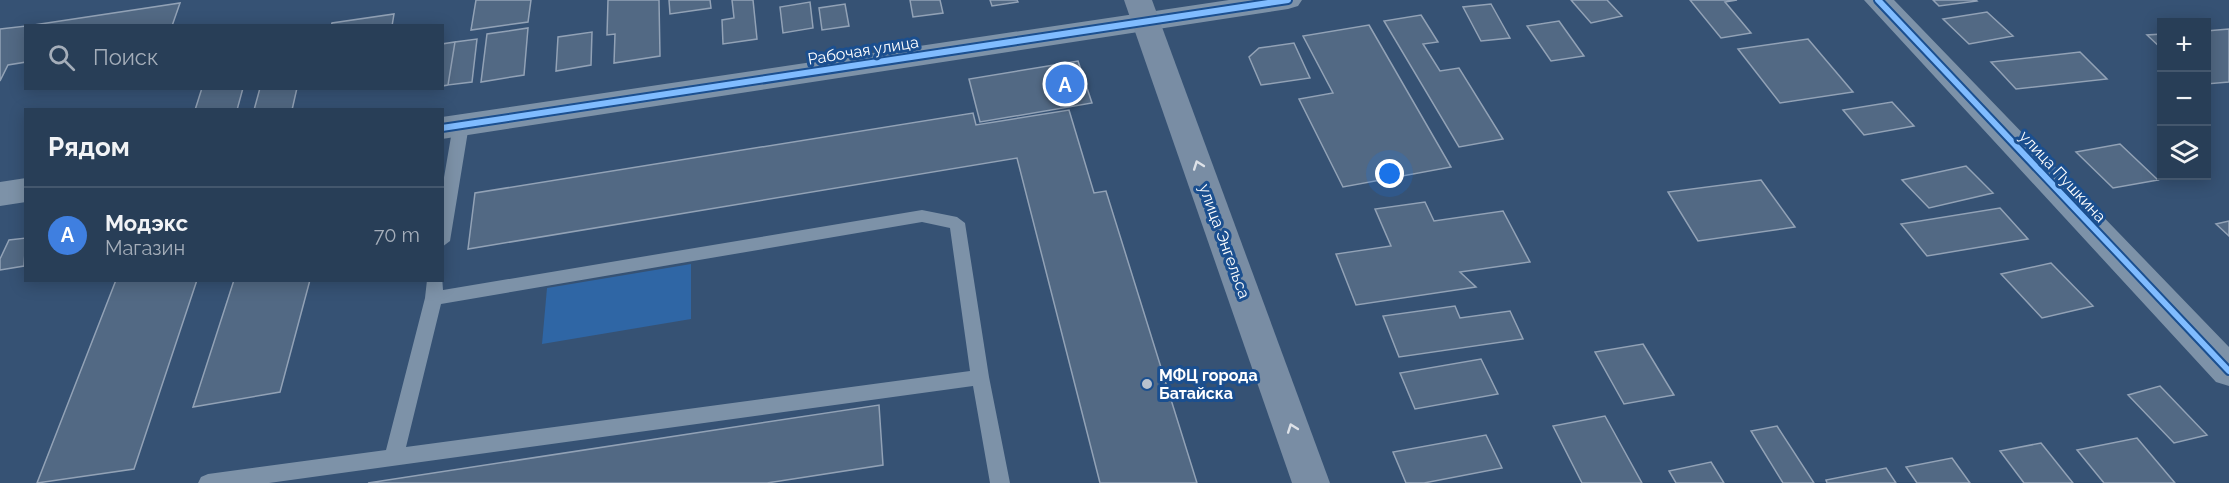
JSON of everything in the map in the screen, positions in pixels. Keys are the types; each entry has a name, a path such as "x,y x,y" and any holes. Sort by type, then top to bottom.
{"main road":[{"name":"улица Энгельса","path":"1142,10 1311,483"}],"street":[{"name":"Рабочая улица","path":"452,127 1142,10 1288,0"},
{"name":"улица Пушкина","path":"1878,0 2229,371"},
{"path":"0,194 24,190"}],"lane":[{"path":"444,218 452,127"},
{"path":"394,457 435,289 922,216 957,223 980,377 1000,483"},
{"path":"208,483 980,377"}],"shaded area":[{"path":"691,264 691,319 542,344 547,288"}],"building":[{"path":"476,0 531,0 528,22 471,30"},
{"path":"608,0 659,0 660,56 614,63 615,34 607,35"},
{"path":"669,0 710,0 711,8 670,14"},
{"path":"732,0 753,0 757,39 723,44 722,20 734,18"},
{"path":"910,0 940,0 943,13 913,17"},
{"path":"990,0 1017,0 1018,2 992,6"},
{"path":"1571,0 1607,0 1622,16 1591,23"},
{"path":"1690,0 1737,0 1725,2 1751,33 1721,38"},
{"path":"1933,0 1976,0 1977,1 1939,6"},
{"path":"810,2 813,28 783,33 780,7"},
{"path":"180,3 173,24 40,24"},
{"path":"845,4 849,26 822,30 819,8"},
{"path":"1491,4 1510,38 1481,41 1463,7"},
{"path":"1987,12 2013,36 1969,44 1943,19"},
{"path":"394,14 392,24 332,23"},
{"path":"1421,15 1438,42 1423,44 1440,71 1459,68 1503,139 1459,147 1384,21"},
{"path":"1559,21 1584,56 1551,61 1527,26"},
{"path":"1369,25 1451,167 1343,187 1299,99 1333,93 1303,36"},
{"path":"24,26 24,62 8,65 0,81 0,29"},
{"path":"528,28 524,75 481,82 487,34"},
{"path":"2229,29 2229,82 2211,84 2211,31"},
{"path":"592,32 591,65 556,71 558,37"},
{"path":"2157,34 2157,44 2147,35"},
{"path":"477,39 472,82 448,85 455,42"},
{"path":"1808,39 1853,92 1780,103 1738,49"},
{"path":"455,42 448,85 444,86 444,44"},
{"path":"1294,43 1310,78 1261,85 1249,57 1259,48"},
{"path":"2080,52 2107,79 2016,89 1991,62"},
{"path":"1078,61 1092,103 980,122 969,79"},
{"path":"201,90 242,90 238,108 196,108"},
{"path":"259,90 297,90 292,108 255,108"},
{"path":"1892,102 1914,126 1864,135 1843,110"},
{"path":"1069,110 1094,193 1106,191 1197,483 1100,483 1017,158 468,249 475,193 973,113 976,125"},
{"path":"2120,144 2158,180 2113,188 2076,152"},
{"path":"1966,166 1993,193 1929,208 1902,180"},
{"path":"1761,180 1795,227 1698,241 1668,192"},
{"path":"1425,202 1434,221 1503,211 1530,262 1460,272 1476,287 1356,305 1336,254 1391,246 1375,209"},
{"path":"2000,208 2028,239 1927,256 1901,224"},
{"path":"2229,221 2229,236 2216,224"},
{"path":"24,238 24,266 0,270 0,259 9,240"},
{"path":"2051,263 2093,306 2042,318 2001,274"},
{"path":"115,282 196,282 134,469 37,483"},
{"path":"233,282 309,282 280,392 193,407"},
{"path":"1455,306 1460,318 1510,311 1523,339 1399,357 1383,316"},
{"path":"1643,344 1674,395 1624,404 1595,352"},
{"path":"1481,359 1498,394 1415,409 1400,373"},
{"path":"2160,386 2207,435 2174,443 2128,395"},
{"path":"879,405 883,465 767,483 368,483"},
{"path":"1605,416 1642,483 1582,483 1553,426"},
{"path":"1777,426 1814,483 1783,483 1751,431"},
{"path":"1486,435 1502,468 1424,483 1406,483 1393,452"},
{"path":"2137,438 2175,483 2104,483 2077,450"},
{"path":"2041,443 2073,483 2024,483 2000,451"},
{"path":"1952,458 1970,483 1917,483 1906,467"},
{"path":"1711,462 1724,483 1676,483 1669,471"},
{"path":"1886,468 1896,483 1827,483 1826,480"}],"cycle path":[{"path":"444,128 1288,0"},
{"path":"1878,0 2229,371"}],"place":[{"name":"Модэкс","path":"1065,84"},
{"name":"МФЦ города Батайска","path":"1147,384"}]}
